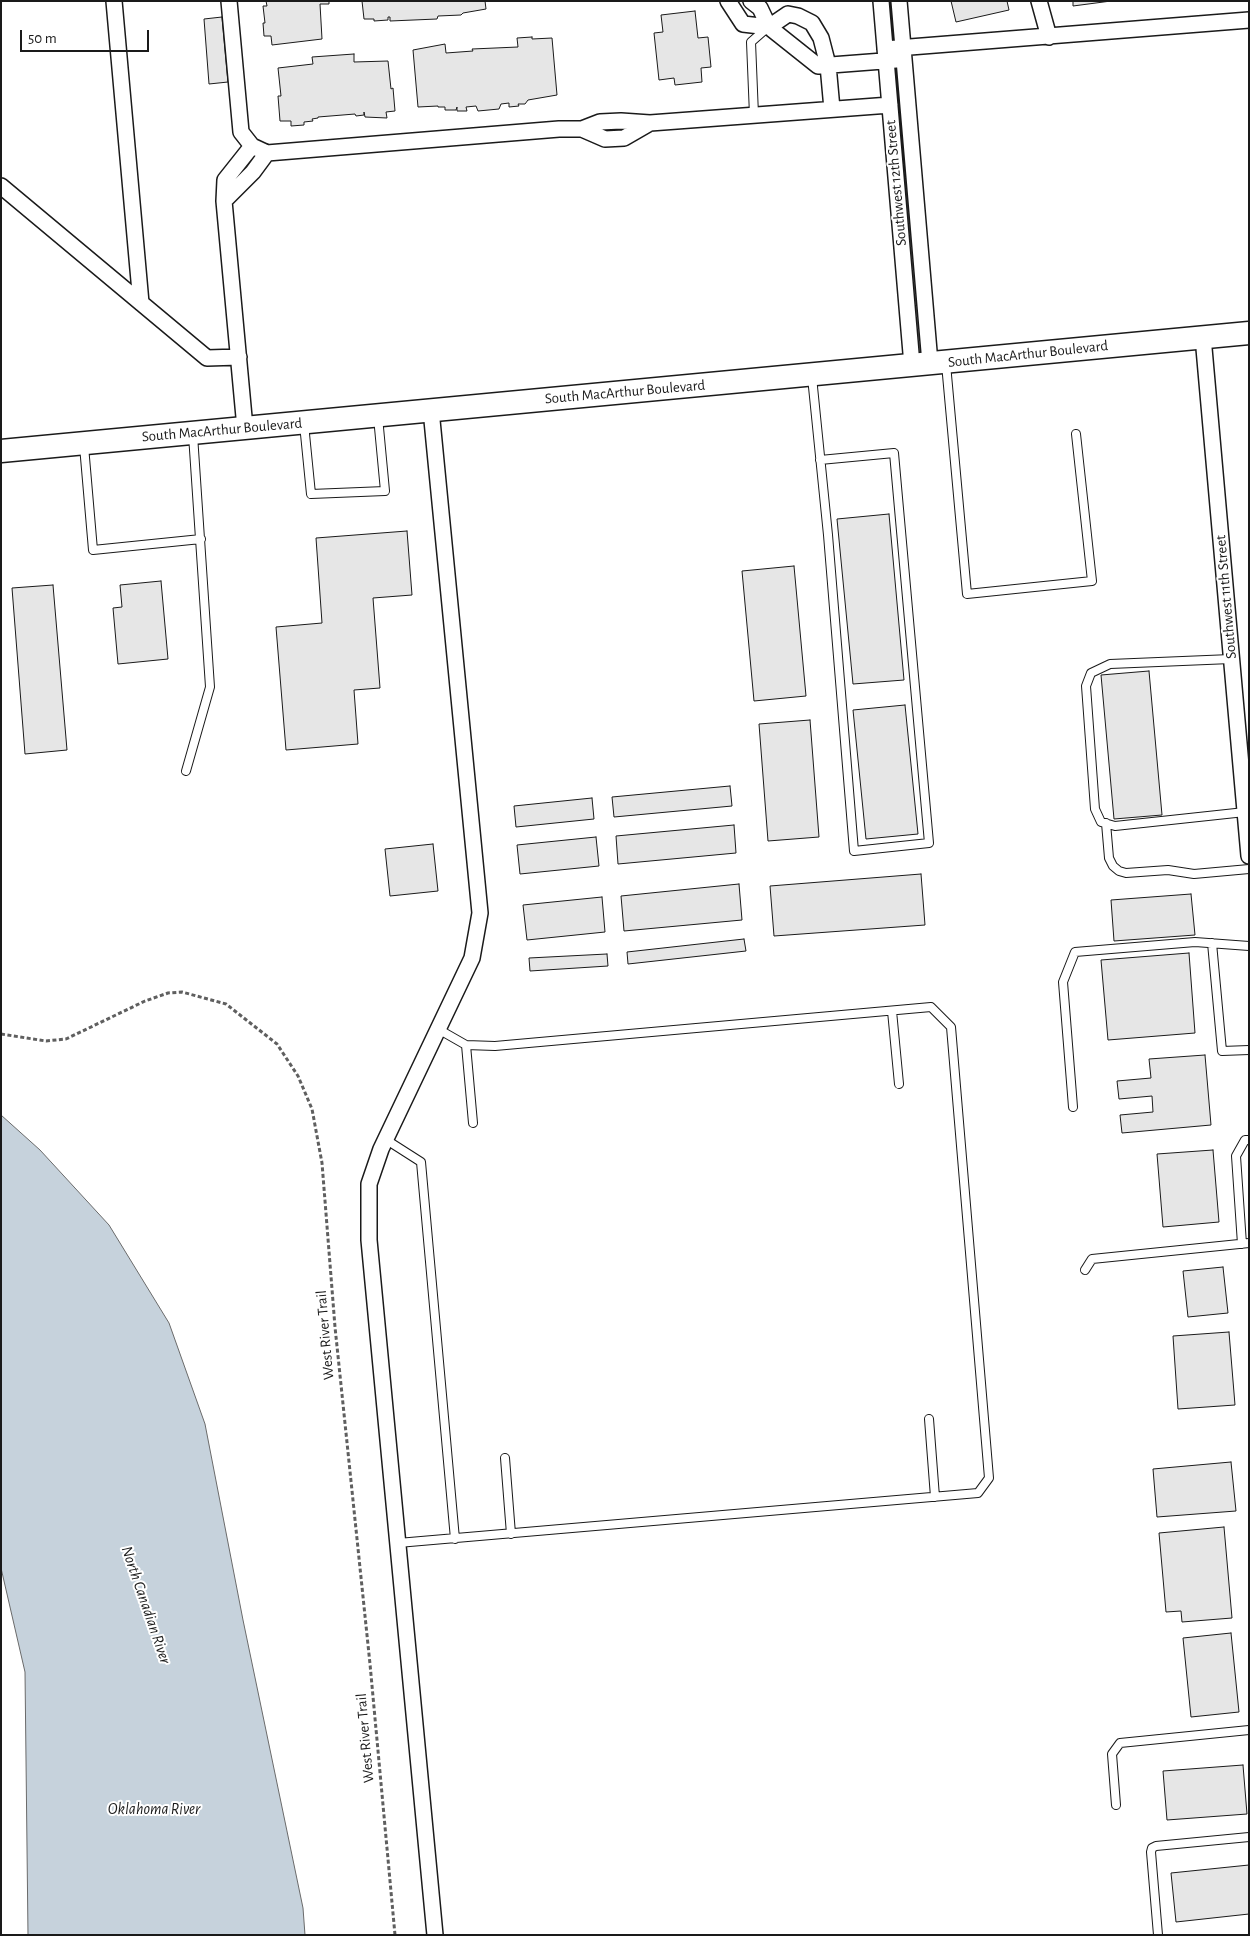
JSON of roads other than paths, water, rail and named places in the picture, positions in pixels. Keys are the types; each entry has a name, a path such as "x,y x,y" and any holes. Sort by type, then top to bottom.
{"main road":[{"name":"South MacArthur Boulevard","path":"1,451 1249,333"}],"street":[{"path":"114,1 142,303"},
{"path":"230,1 240,132 252,146 268,153 559,129 582,129 605,139 624,138 650,123 890,105"},
{"path":"728,1 743,24 769,27 788,14 798,16 812,23 821,38 828,65 832,109"},
{"path":"750,1 760,8 769,27 818,66 885,55 1050,37 1249,20"},
{"name":"Southwest 12th Street","path":"880,1 890,105 929,364"},
{"name":"Southwest 12th Street","path":"899,1 929,364"},
{"path":"1039,1 1050,37"},
{"path":"245,428 224,201 225,180 252,146"},
{"path":"224,201 253,172 268,153"},
{"path":"1,186 207,358 239,357"},
{"name":"Southwest 11th Street","path":"1203,337 1249,856"},
{"path":"431,410 480,913 472,958 386,1139 369,1184 369,1240 435,1935"}],"lane":[{"path":"754,115 751,42 769,27"},
{"path":"929,364 967,594 1092,581 1076,434"},
{"path":"812,374 854,850 929,843 894,453 820,460"},
{"path":"304,422 311,494 385,491 378,415"},
{"path":"186,772 210,687 193,433"},
{"path":"84,443 93,550 201,539"},
{"path":"1232,659 1110,664 1091,673 1086,686 1095,809 1101,822 1115,826 1245,812"},
{"path":"1106,823 1109,858 1112,866 1119,871 1126,873 1168,870 1194,874 1249,870"},
{"path":"1073,1107 1063,982 1075,952 1195,942 1249,946"},
{"path":"1212,943 1222,1051 1249,1050"},
{"path":"398,1544 978,1493 989,1478 951,1027 931,1007 495,1046 466,1045 438,1028"},
{"path":"892,1011 899,1084"},
{"path":"466,1045 473,1122"},
{"path":"386,1139 421,1162 455,1539"},
{"path":"1085,1270 1092,1259 1245,1243 1236,1156 1244,1140 1249,1140"},
{"path":"929,1419 935,1497"},
{"path":"505,1458 511,1534"},
{"path":"1116,1805 1112,1754 1120,1743 1249,1730"},
{"path":"1158,1935 1152,1848 1156,1846 1249,1837"}],"water":[{"name":"Oklahoma River","path":"1,1115 40,1150 109,1225 169,1323 205,1424 243,1620 303,1908 305,1935 28,1935 25,1672 1,1568"}],"water label":[{"name":"North Canadian River","path":"146,1605"}]}
